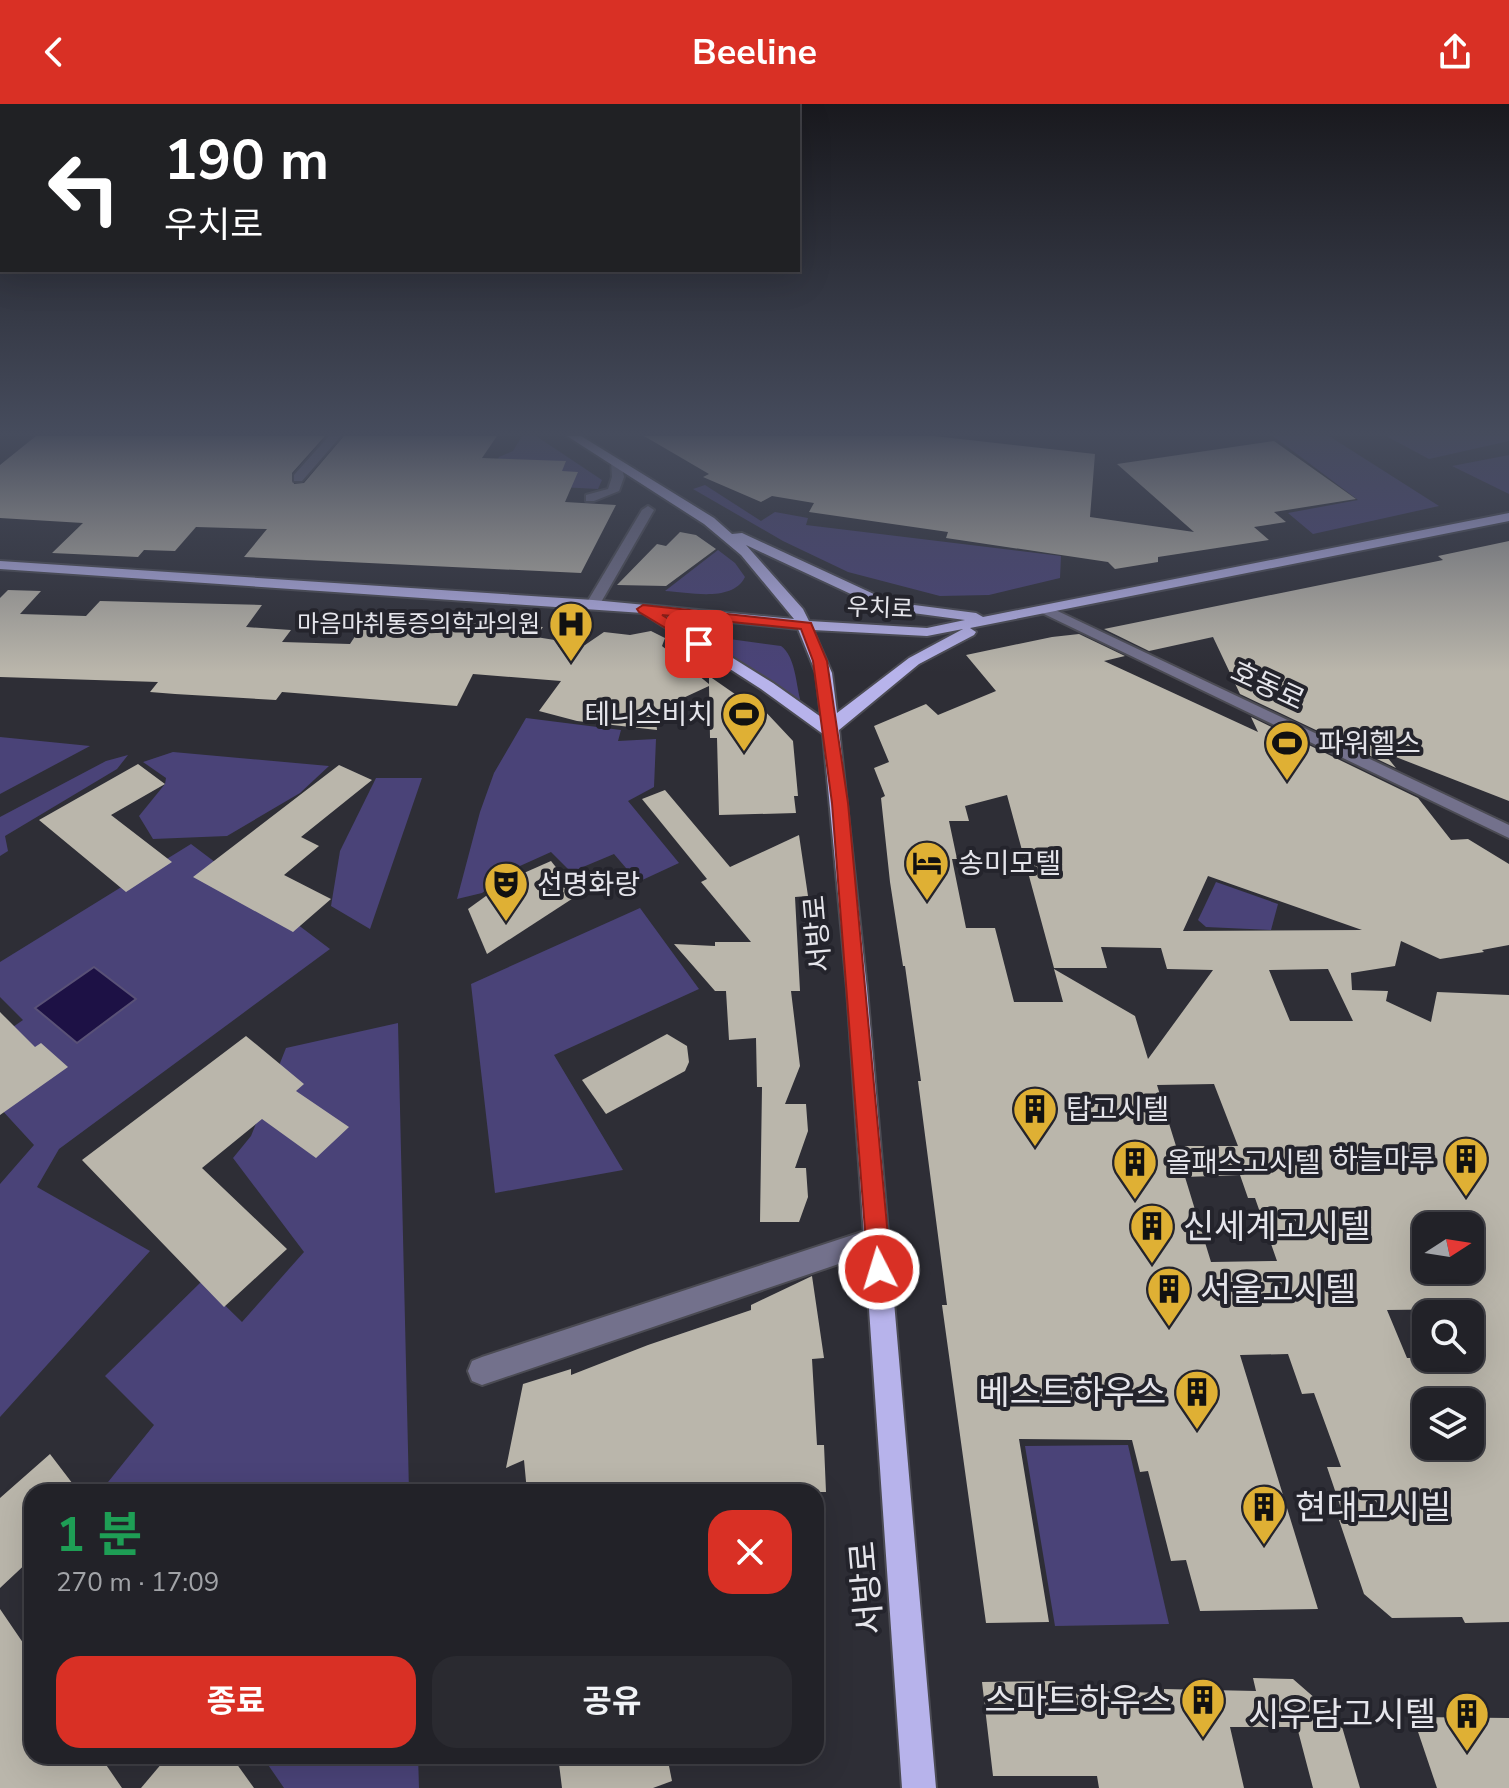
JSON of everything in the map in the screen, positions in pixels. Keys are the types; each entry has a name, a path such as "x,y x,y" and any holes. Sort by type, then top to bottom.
{"main road":[{"path":"699,515 888,606 992,619"},
{"name":"우치로","path":"0,565 593,604 806,626 927,632 1509,517"},
{"name":"서방로","path":"709,521 746,552 786,596 806,626 824,673 851,931 919,1788"},
{"path":"643,609 767,686 830,731 839,719 914,661 992,619"}],"street":[{"path":"593,604 645,515"},
{"name":"호동로","path":"1047,610 1509,832"},
{"path":"482,1371 877,1239"}],"shaded area":[{"path":"737,515 751,515 761,521 771,515 789,515 808,518 806,525 1061,556 1060,578 989,595 940,596 848,572 783,541"},
{"path":"1290,515 1400,515 1313,534"},
{"path":"718,550 735,563 745,577 739,585 709,594 665,591"},
{"path":"693,634 781,646 792,663 800,699 798,703"},
{"path":"526,718 621,730 618,741 656,739 654,787 628,801 679,863 638,882 614,854 571,872 551,852 511,870 482,893 457,899 480,812 494,773"},
{"path":"0,737 90,746 0,794"},
{"path":"173,752 329,766 300,793 227,836 153,839 139,816 165,784 166,778 143,762"},
{"path":"128,755 117,769 5,836 8,851 0,856 0,817 106,761"},
{"path":"376,778 422,778 370,929 331,906 340,851"},
{"path":"191,844 330,949 59,1149 37,1187 150,1251 0,1417 0,1184 34,1145 0,1108 0,1036 23,1020 0,997 0,962"},
{"path":"1216,882 1278,904 1271,930 1206,927 1198,920"},
{"path":"640,908 699,989 554,1055 623,1170 495,1193 471,984"},
{"path":"94,967 136,999 77,1043 35,1008"},
{"path":"398,1023 409,1484 106,1484 154,1425 105,1376 201,1282 242,1322 304,1252 233,1158 251,1136 286,1048"},
{"path":"1128,1445 1169,1624 1055,1626 1025,1446"},
{"path":"268,1764 418,1764 419,1788 284,1788"}],"building":[{"path":"0,515 611,515 581,573 244,557 267,529 196,527 175,551 144,550 138,557 52,553 83,523 0,518"},
{"path":"827,515 1090,515 1090,517 1194,532 1174,515 1277,515 1286,522 1254,527 1269,540 1158,557 1158,562 1115,569 1108,562 946,538 948,532"},
{"path":"680,532 696,535 716,549 666,586 617,585 657,544 666,546"},
{"path":"1509,541 1509,801 1383,752 1396,768 1240,694 1213,637 1149,651 1104,629 1443,560 1438,556"},
{"path":"8,590 41,591 20,614 86,616 100,601 262,605 246,627 291,630 282,642 350,644 369,615 543,627 536,637 561,641 558,647 564,642 585,645 604,632 630,635 651,631 665,638 662,646 709,684 709,676 755,708 760,706 793,741 798,796 794,796 796,813 719,815 717,738 710,738 709,686 655,711 657,730 577,721 539,711 561,681 473,674 457,706 282,692 276,700 175,694 150,692 158,682 0,677 0,598"},
{"path":"1079,634 1125,656 1104,661 1258,732 1251,717 1418,798 1451,840 1468,839 1509,864 1509,945 1440,959 1401,941 1395,966 1351,973 1352,990 1388,991 1386,1001 1431,1022 1437,992 1509,995 1509,1622 1465,1623 1462,1617 1392,1618 1364,1594 1339,1520 1345,1520 1327,1467 1341,1467 1314,1393 1302,1394 1288,1354 1240,1355 1318,1609 1200,1611 1186,1560 1171,1561 1148,1471 1140,1472 1132,1440 1019,1439 1049,1622 986,1623 942,1305 947,1305 918,1081 921,1081 890,882 881,798 885,796 874,768 889,762 874,726 926,704 938,715 996,691 966,655","holes":["1007,795 1054,968 1107,968 1101,947 1161,948 1167,969 1213,970 1148,1059 1135,1016 1054,969 1063,1002 1014,1002 995,928 966,928 952,859 957,859 949,821 969,821 965,806","1208,876 1362,930 1183,931","1328,969 1353,1021 1290,1021 1269,970","1214,1084 1238,1146 1176,1146 1157,1085","1240,1175 1248,1198 1255,1198 1277,1261 1211,1262 1185,1177"]},
{"path":"138,764 165,784 111,815 172,862 126,892 39,820"},
{"path":"339,765 372,780 301,837 319,846 284,875 331,899 293,932 193,877"},
{"path":"665,790 730,867 799,835 808,896 795,897 800,991 791,991 800,1066 785,1104 806,1104 808,1131 795,1168 806,1168 808,1197 799,1222 760,1222 762,1087 757,1087 756,1038 729,1040 726,991 715,991 674,944 715,946 715,942 751,942 701,882 707,879 642,799"},
{"path":"551,861 578,895 487,954 468,909 508,880"},
{"path":"0,1012 35,1047 41,1043 68,1067 0,1115"},
{"path":"667,1034 687,1046 689,1062 685,1071 606,1114 582,1080"},
{"path":"246,1036 304,1084 296,1091 349,1127 316,1158 262,1119 202,1168 287,1249 224,1307 82,1160"},
{"path":"812,1276 824,1358 812,1359 817,1445 824,1445 826,1492 824,1484 526,1484 524,1460 506,1468 523,1384 571,1369 571,1375 751,1310 751,1305"},
{"path":"50,1454 73,1484 24,1484 24,1566 0,1588 0,1498"},
{"path":"0,1609 24,1644 24,1764 106,1764 122,1788 0,1788"},
{"path":"1253,1678 1293,1679 1340,1720 1360,1788 1313,1788 1297,1727 1230,1727 1244,1788 1099,1788 1097,1776 993,1776 982,1682 1055,1681 1057,1690 1164,1693 1164,1689 1256,1691"},
{"name":"시우담고시텔","path":"1413,1717 1509,1718 1509,1788 1437,1788"},
{"path":"161,1764 237,1764 254,1788 141,1788"},
{"path":"559,1764 669,1764 672,1781 653,1788 562,1788"}],"place":[{"name":"마음마취통증의학과의원","path":"571,663"},
{"name":"테니스비치","path":"744,753"},
{"name":"파워헬스","path":"1287,782"},
{"name":"송미모텔","path":"927,902"},
{"name":"선명화랑","path":"506,923"},
{"name":"탑고시텔","path":"1035,1148"},
{"name":"하늘마루","path":"1466,1198"},
{"name":"올패스고시텔","path":"1135,1201"},
{"name":"신세계고시텔","path":"1152,1265"},
{"name":"서울고시텔","path":"1169,1328"},
{"name":"베스트하우스","path":"1197,1431"},
{"name":"현대고시빌","path":"1264,1546"},
{"name":"스마트하우스","path":"1203,1739"},
{"name":"시우담고시텔","path":"1467,1753"}],"route":[{"path":"699,644 643,609 806,626 820,661 840,803 879,1269"}]}
